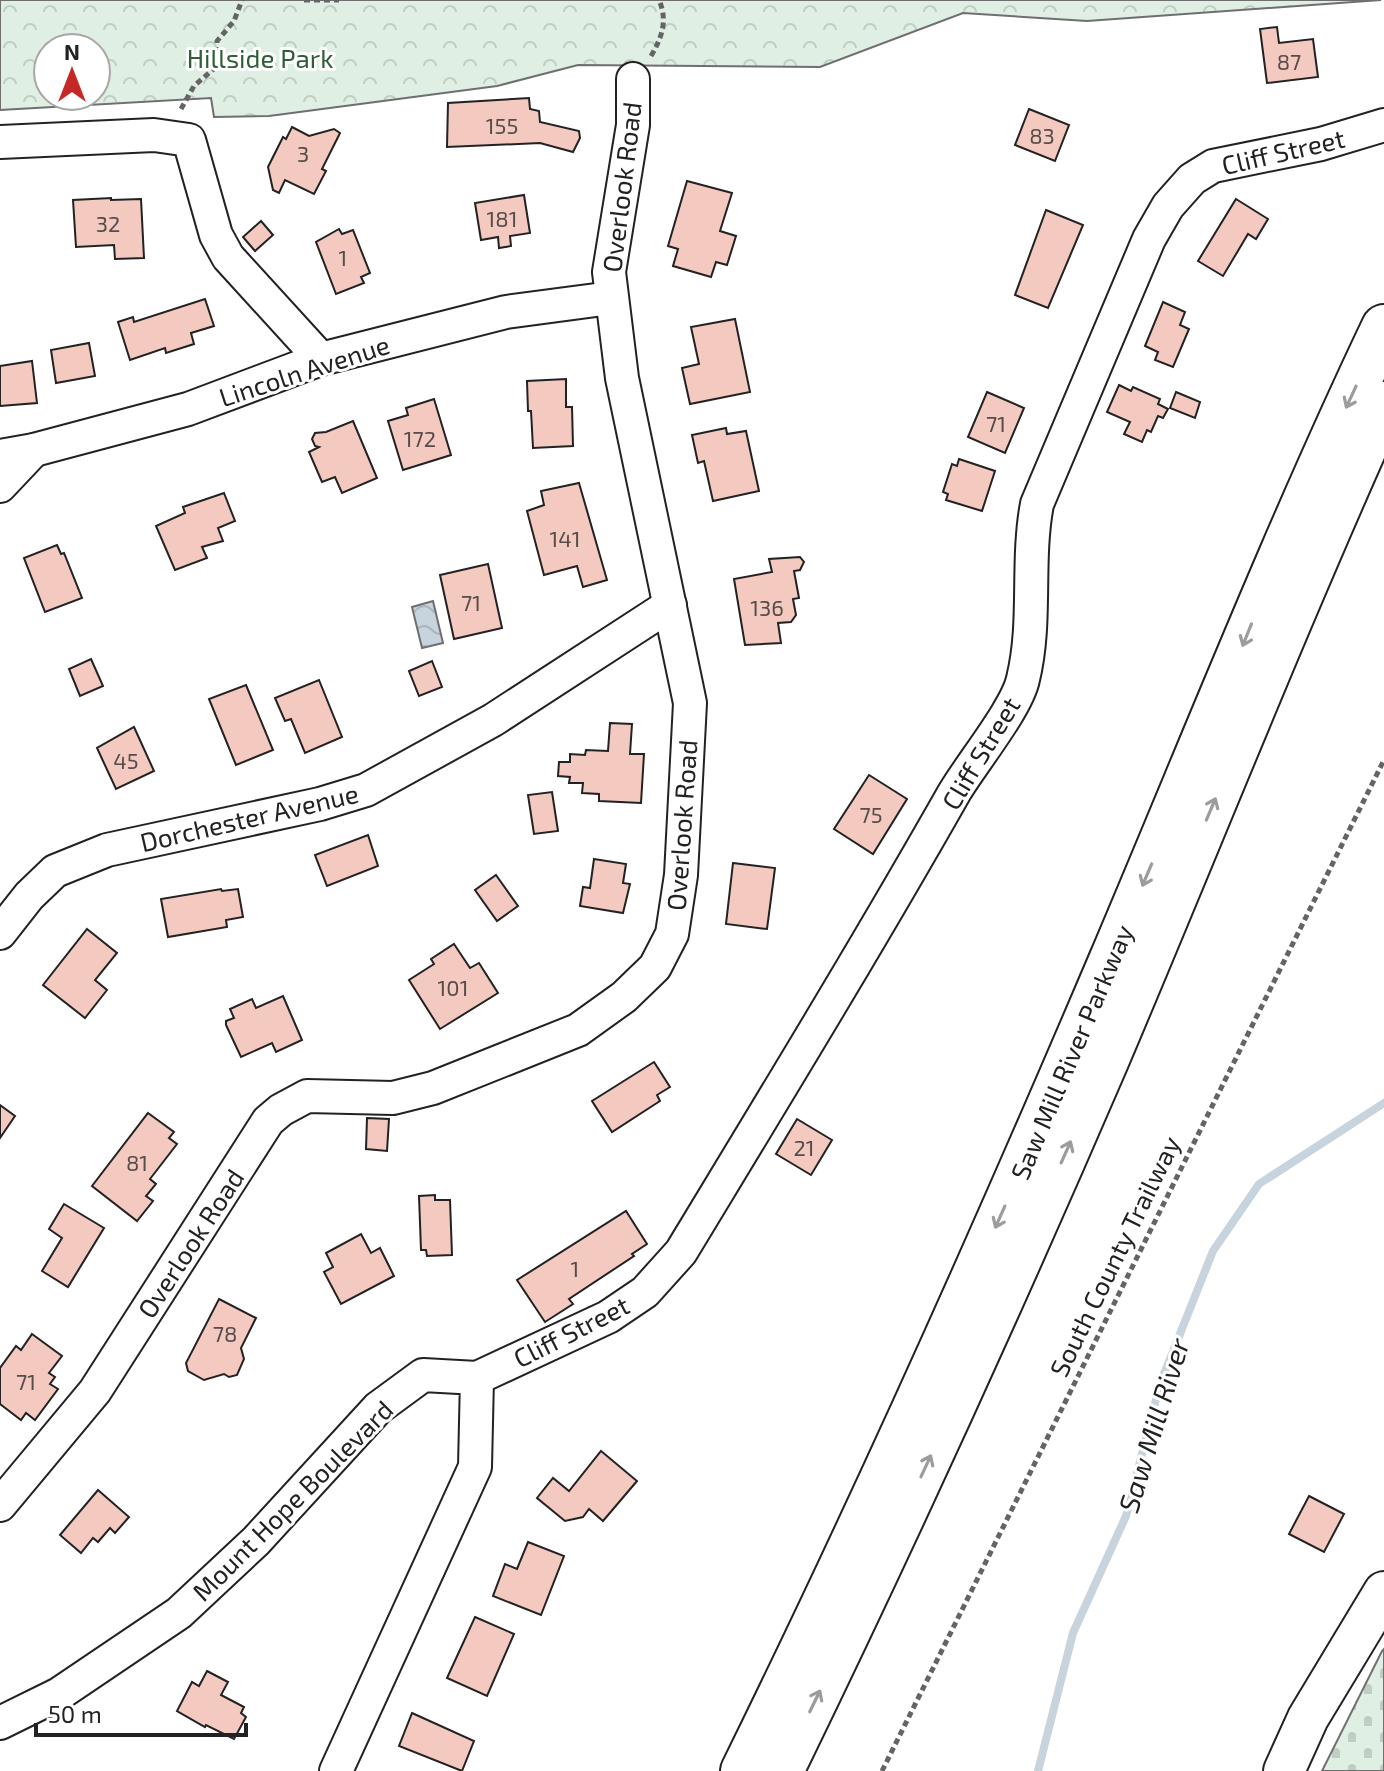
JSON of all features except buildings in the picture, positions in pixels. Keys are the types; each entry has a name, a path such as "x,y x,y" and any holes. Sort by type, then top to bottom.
{"highway":[{"name":"Saw Mill River Parkway","path":"743,1771 865,1519 979,1265 1119,943 1276,565 1384,327"},
{"name":"Saw Mill River Parkway","path":"781,1771 897,1528 1059,1169 1384,404"}],"main road":[{"path":"1284,1771 1308,1718 1384,1592"}],"street":[{"name":"Overlook Road","path":"0,1505 95,1391 268,1121 307,1096 393,1098 433,1088 578,1030 624,997 655,967 672,934 681,875 690,703 622,378 609,272 633,125 633,79"},
{"name":"Cliff Street","path":"477,1378 608,1317 645,1292 681,1252 891,904 970,765 1005,715 1023,682 1032,610 1030,537 1037,504 1149,239 1168,206 1192,179 1213,166 1321,144 1384,125"},
{"path":"0,142 154,135 182,138 216,235 228,257 321,359"},
{"name":"Lincoln Avenue","path":"0,456 34,450 188,409 321,359 506,312 611,298"},
{"path":"0,486 34,450"},
{"name":"Dorchester Avenue","path":"0,933 29,896 55,871 107,850 320,804 366,790 493,720 670,605"},
{"name":"Mount Hope Boulevard","path":"0,1723 59,1694 179,1613 256,1541 378,1408 423,1375 477,1378"},
{"path":"336,1771 475,1467 477,1378"}],"path":[{"path":"182,138 180,112 194,86 217,66 217,41 234,21 242,0"},
{"path":"304,0 339,0"},
{"path":"633,79 652,55 662,35 665,13 659,0"},
{"name":"South County Trailway","path":"882,1771 1384,760"}],"green space":[{"name":"Hillside Park","path":"0,0 1381,0 1087,21 963,13 820,67 578,65 497,86 269,116 214,117 211,98 112,104 112,32 32,32 32,108 0,110"},
{"path":"1384,1649 1384,1771 1322,1771 1382,1651"}],"water":[{"path":"433,601 443,643 422,648 412,607"}],"waterway":[{"name":"Saw Mill River","path":"1038,1771 1073,1633 1126,1516 1160,1384 1213,1251 1259,1184 1384,1103"}]}
